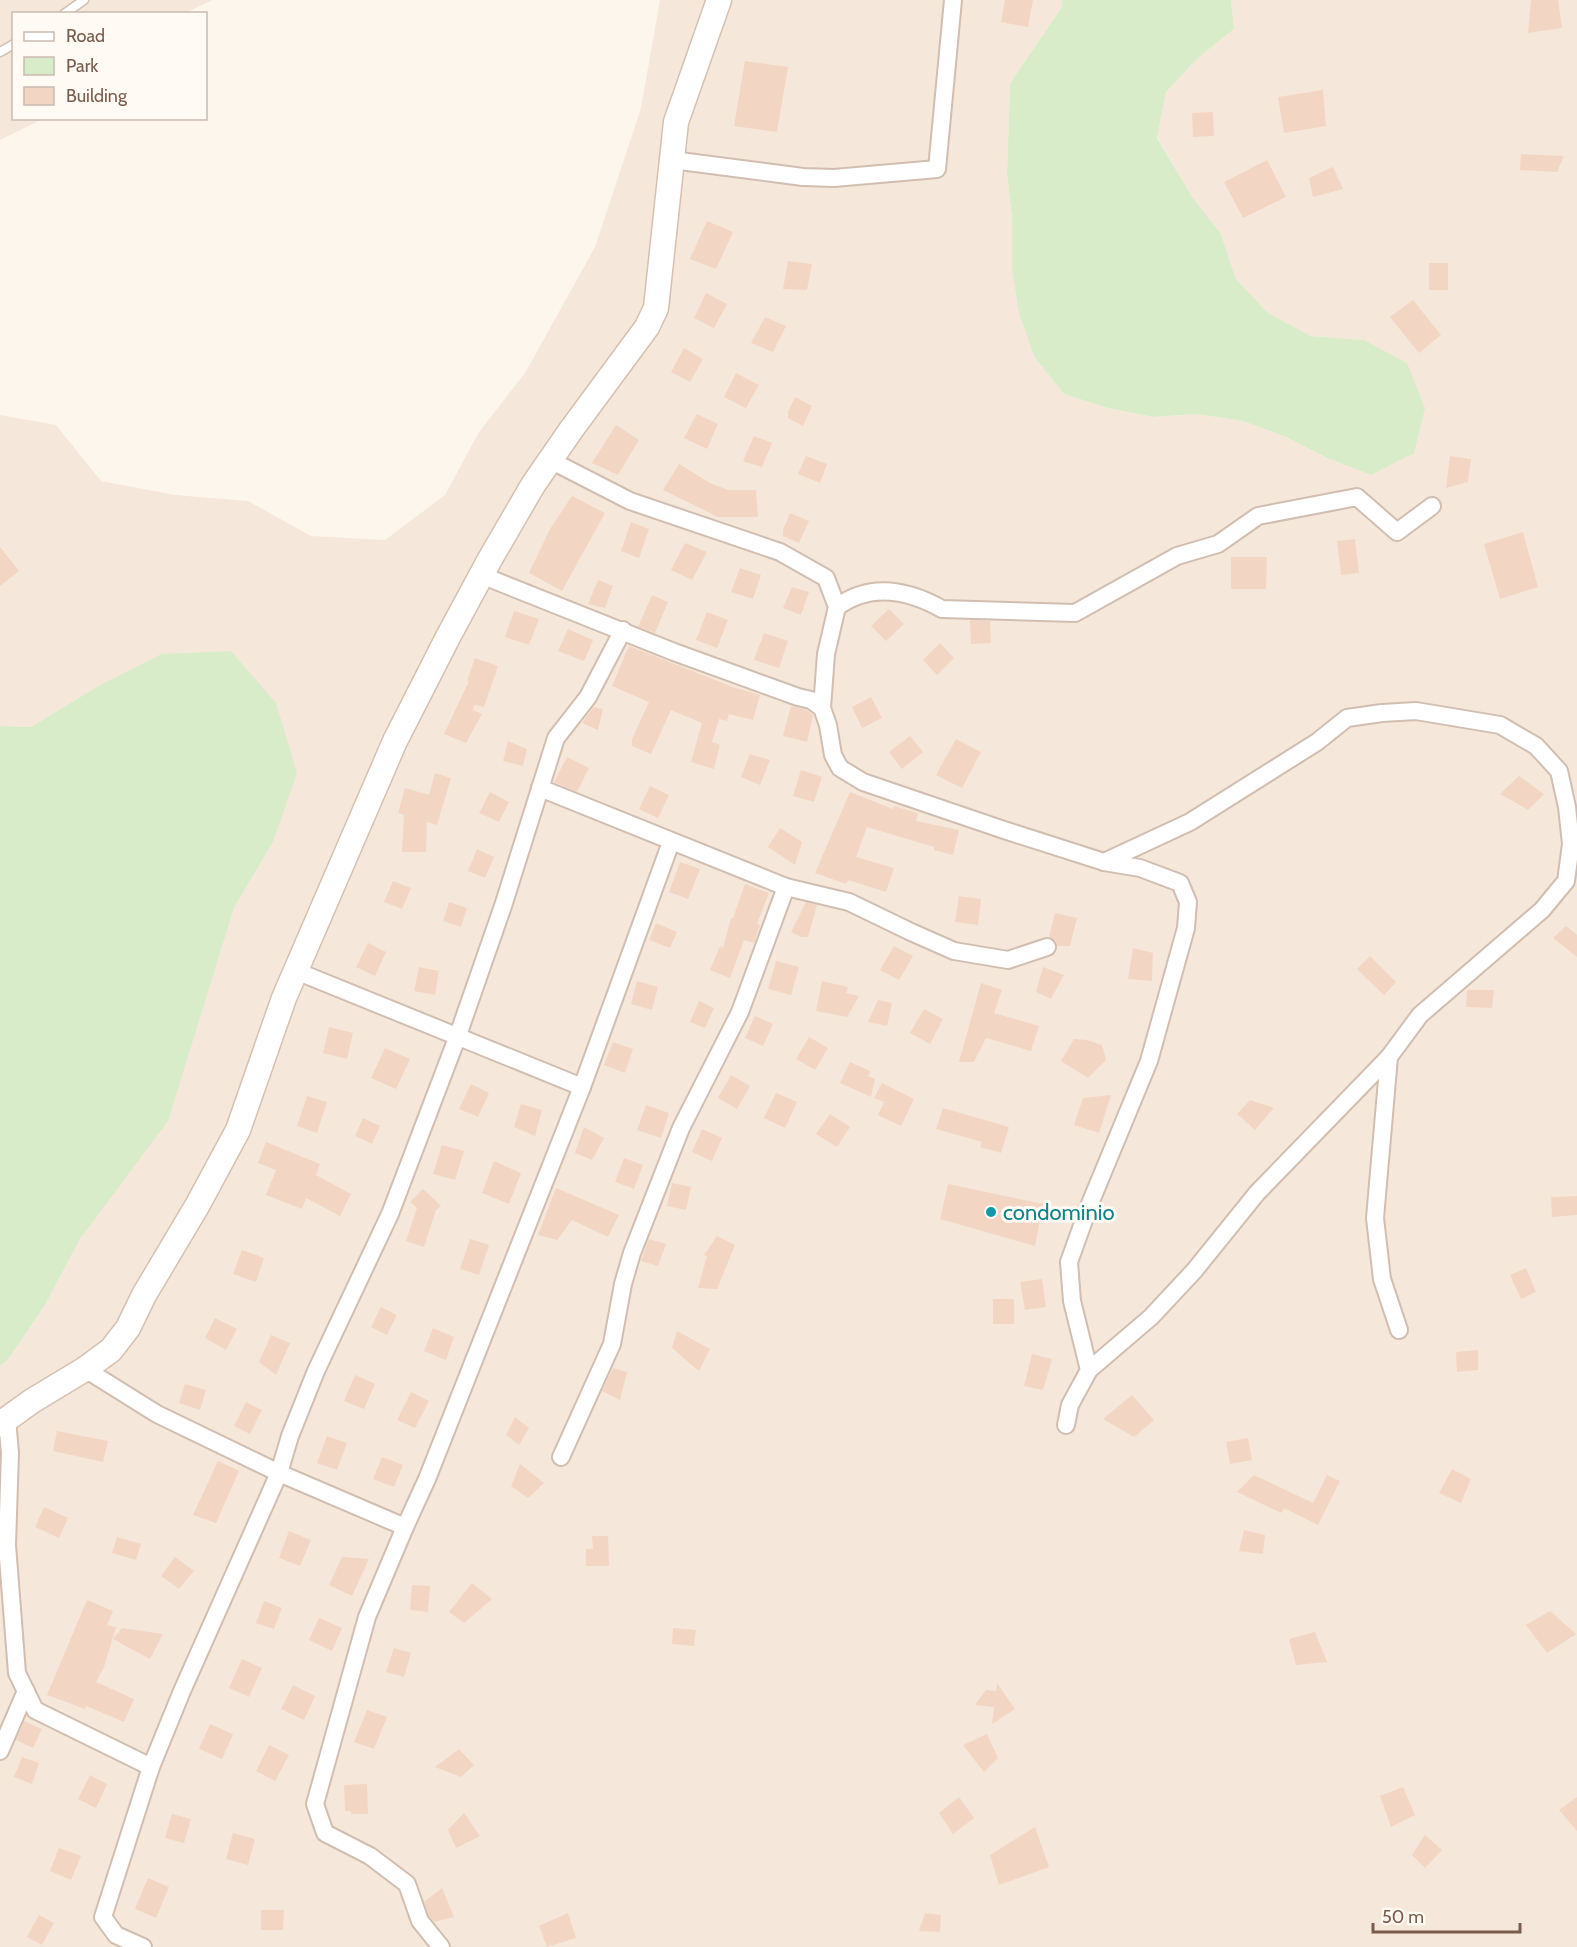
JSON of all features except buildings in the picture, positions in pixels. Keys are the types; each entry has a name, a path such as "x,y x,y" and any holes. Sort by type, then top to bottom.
{"main road":[{"path":"3,1422 111,1350 128,1328 144,1295 197,1206 238,1130 284,998 395,741 481,575 550,460 647,327 656,308 676,122 719,0"}],"street":[{"path":"672,159 803,177 834,178 937,169 953,0"},
{"path":"550,460 630,501 780,552 826,578 837,607 826,654 822,708 828,725 833,755 840,768 863,782 1104,862 1140,868 1180,883 1188,902 1186,928 1149,1061 1089,1206 1069,1262 1072,1301 1089,1370"},
{"path":"837,607 867,592 903,592 942,609 1075,613 1177,556 1218,544 1258,516 1357,497 1397,532 1432,506"},
{"path":"481,575 706,663 811,700 822,708"},
{"path":"143,1947 116,1935 104,1917 151,1767 182,1691 279,1473 290,1436 316,1371 390,1214 457,1038 503,906 556,738 588,697 623,630"},
{"path":"1066,1425 1070,1405 1089,1370 1150,1317 1194,1271 1257,1193 1389,1057 1420,1015 1571,885 1571,844 1567,807 1558,771 1544,754 1536,746 1500,725 1416,711 1382,712 1347,718 1317,742 1190,822 1104,862"},
{"path":"540,788 786,887 849,902 954,951 1008,960 1047,947"},
{"path":"441,1947 420,1921 407,1884 370,1857 325,1833 315,1804 367,1617 427,1479 582,1088 671,842"},
{"path":"561,1456 612,1344 623,1284 632,1253 672,1149 740,1012 786,887"},
{"path":"296,971 582,1088"},
{"path":"1389,1057 1375,1218 1382,1280 1399,1330"},
{"path":"85,1369 157,1414 279,1473 405,1527"},
{"path":"3,1422 10,1453 7,1545 17,1673 35,1710 151,1767"},
{"path":"0,1751 26,1691"}],"lane":[{"path":"67,12 84,0"}],"shaded area":[{"path":"0,0 213,0 187,12 12,12 12,120 41,120 0,140"},
{"path":"660,0 1061,0 1062,7 1010,83 1007,173 1012,219 1035,358 1064,394 1107,408 1152,417 1196,414 1243,421 1286,437 1327,458 1371,475 1364,340 1311,336 1268,313 1236,279 1221,234 1193,198 1157,137 1166,92 1198,58 1234,29 1231,0 1577,0 1577,1947 0,1947 0,1366 7,1361 45,1305 80,1239 122,1180 189,1051 234,908 273,842 161,654 98,686 31,727 0,726 0,415 56,425 101,481 175,495 248,501 311,536 385,540 445,495 479,432 525,373 595,247 641,108"}],"green space":[{"path":"1061,0 1231,0 1234,29 1198,58 1166,92 1157,138 1193,198 1221,234 1236,279 1268,313 1311,336 1364,340 1407,363 1425,408 1414,453 1371,475 1327,458 1286,437 1243,421 1196,414 1153,417 1107,408 1064,394 1035,358 1019,313 1012,268 1012,219 1007,173 1010,83 1062,7"},
{"path":"231,651 276,703 297,773 273,842 234,908 168,1121 80,1239 45,1305 7,1361 0,1366 0,726 31,727 98,686 161,654"}],"place":[{"name":"condominio","path":"991,1212"}]}
